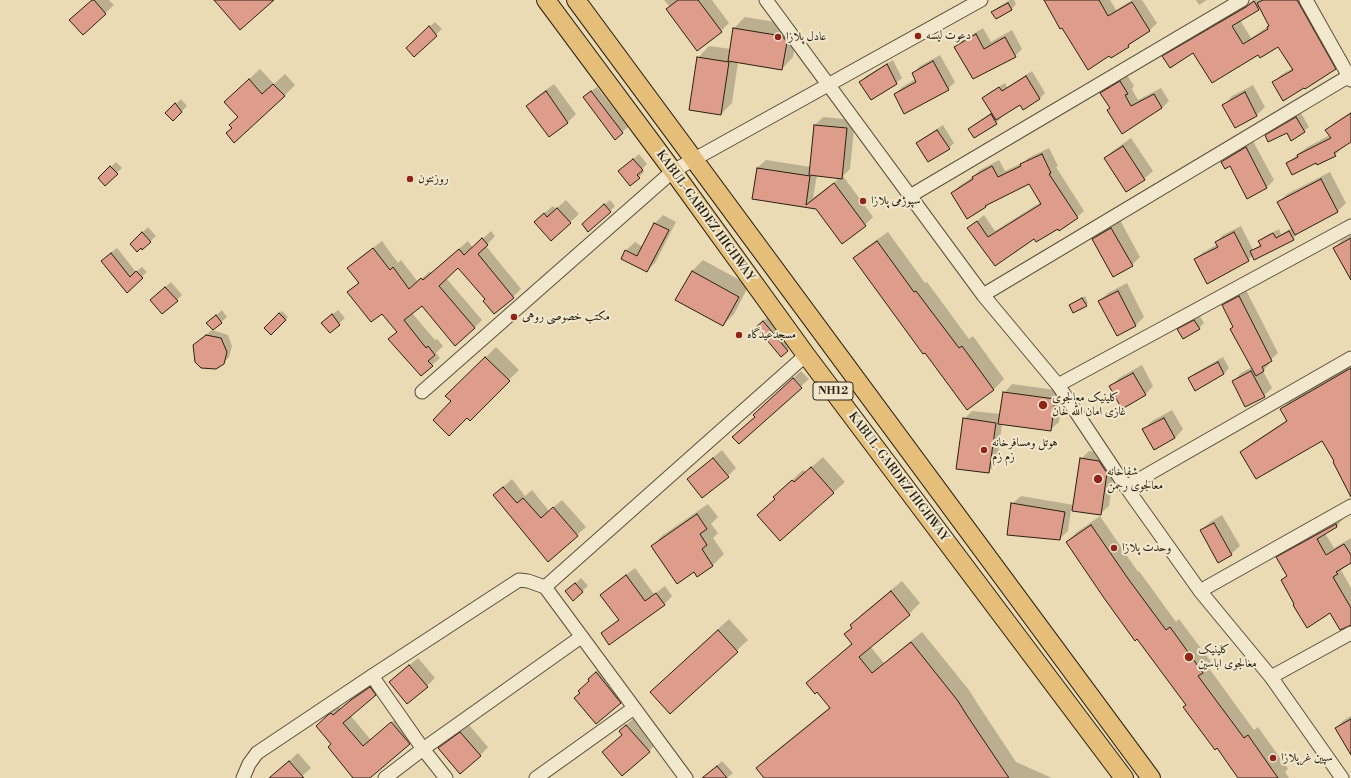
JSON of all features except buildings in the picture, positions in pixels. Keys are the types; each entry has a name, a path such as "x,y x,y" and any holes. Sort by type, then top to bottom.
{"highway":[{"name":"KABUL-GARDEZ HIGHWAY","path":"546,0 673,171 806,355 1124,778"},
{"name":"KABUL-GARDEZ HIGHWAY","path":"576,0 1151,778"}],"street":[{"path":"766,0 983,295 1058,385 1126,487 1200,591 1271,677 1342,778"},
{"path":"422,392 673,171 981,0"},
{"path":"910,196 1242,0"},
{"path":"983,295 1350,78 1306,0"},
{"path":"1058,385 1351,226"},
{"path":"545,587 806,355"},
{"path":"1126,487 1351,358"},
{"path":"1200,591 1351,506"},
{"path":"243,778 249,764 257,753 519,580 528,581 545,587 686,778"},
{"path":"1271,677 1351,633"},
{"path":"385,778 423,749 581,637"},
{"path":"372,676 423,749 446,778"},
{"path":"536,778 634,708"}],"place":[{"name":"دعوت لیسه","path":"918,36"},
{"name":"عادل پلازا","path":"778,37"},
{"name":"روزنتون","path":"410,179"},
{"name":"سپوژمی پلازا","path":"863,201"},
{"name":"مکتب خصوصی روهی","path":"514,317"},
{"name":"مسجدعیدگاه","path":"739,335"},
{"name":"کلینیک معالجوی غازی امان الله خان","path":"1043,405"},
{"name":"هوتل ومسافرخانه زم زم","path":"984,450"},
{"name":"شفاخانه معالجوی رحمن","path":"1098,479"},
{"name":"وحدت پلازا","path":"1114,548"},
{"name":"کلینیک معالجوی اباسین","path":"1189,657"},
{"name":"سپین غرپلازا","path":"1273,758"}]}
